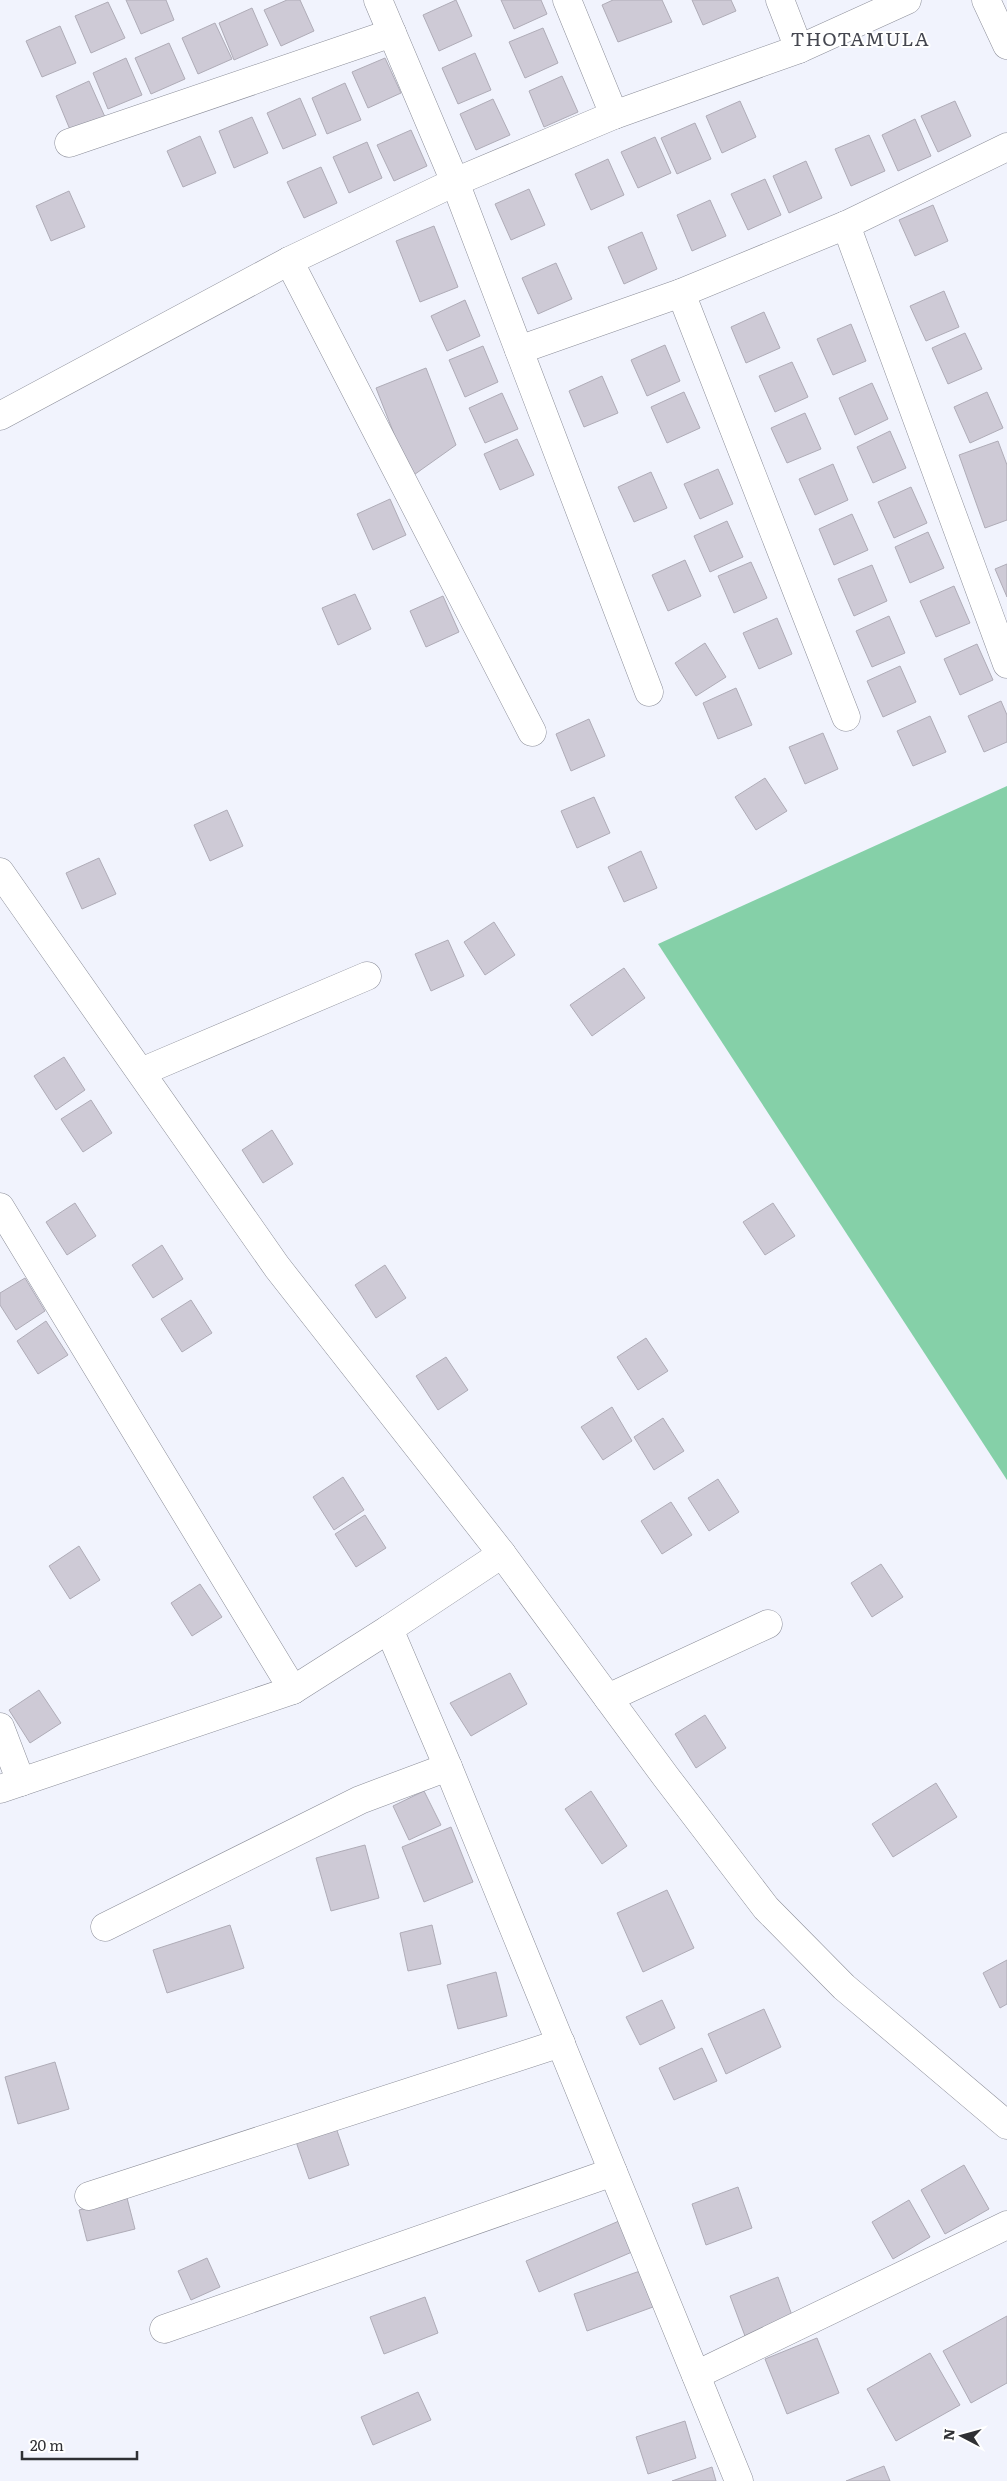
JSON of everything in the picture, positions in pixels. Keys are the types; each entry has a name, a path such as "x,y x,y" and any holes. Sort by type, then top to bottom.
{"street":[{"path":"378,0 455,182 649,692"},
{"path":"567,0 614,115"},
{"path":"780,0 799,49"},
{"path":"0,416 289,262 455,182 614,115 799,49 907,0"},
{"path":"986,0 1007,45"},
{"path":"69,144 392,34"},
{"path":"519,350 681,293 846,225 1007,147"},
{"path":"846,225 1007,664"},
{"path":"289,262 532,732"},
{"path":"681,293 846,717"},
{"path":"0,873 277,1267 502,1554 766,1908 844,1987 1007,2125"},
{"path":"141,1072 367,976"},
{"path":"0,1207 293,1690"},
{"path":"0,1727 10,1785 293,1690 502,1554"},
{"path":"608,1698 768,1624"},
{"path":"389,1629 448,1767 739,2481"},
{"path":"105,1927 360,1800 448,1767"},
{"path":"88,2196 561,2043"},
{"path":"164,2329 614,2172"},
{"path":"696,2375 1007,2225"}],"green space":[{"path":"1007,786 1007,1480 658,944"}],"building":[{"path":"126,0 166,0 174,20 141,34"},
{"path":"287,0 300,0 314,31 281,46 264,10"},
{"path":"456,0 472,36 439,51 423,15"},
{"path":"501,0 541,0 547,14 514,29"},
{"path":"613,0 662,0 672,22 618,42 602,5"},
{"path":"692,0 731,0 736,11 703,25"},
{"path":"108,2 125,38 91,53 75,16"},
{"path":"252,8 268,45 234,60 219,23"},
{"path":"215,23 232,59 198,74 182,38"},
{"path":"60,26 76,63 42,77 26,41"},
{"path":"543,28 558,63 525,78 509,42"},
{"path":"169,43 185,79 151,94 135,58"},
{"path":"475,53 491,90 458,104 442,68"},
{"path":"126,58 142,95 108,109 93,73"},
{"path":"385,58 401,93 368,108 352,72"},
{"path":"562,76 578,112 544,127 529,91"},
{"path":"89,81 105,117 71,132 56,96"},
{"path":"345,83 361,120 327,134 312,98"},
{"path":"300,98 316,135 283,149 267,113"},
{"path":"493,99 510,135 476,150 460,114"},
{"path":"740,101 756,137 722,153 706,116"},
{"path":"955,101 971,136 938,152 921,116"},
{"path":"252,117 268,153 234,168 219,131"},
{"path":"915,119 931,156 898,171 882,135"},
{"path":"695,123 711,159 677,174 661,138"},
{"path":"411,130 427,166 394,181 377,145"},
{"path":"869,135 885,171 851,186 835,149"},
{"path":"200,136 216,173 183,187 167,151"},
{"path":"655,137 671,173 638,188 621,152"},
{"path":"367,142 382,178 349,193 333,157"},
{"path":"608,159 624,195 591,210 575,174"},
{"path":"806,161 822,198 789,213 773,176"},
{"path":"321,167 337,203 304,218 287,182"},
{"path":"765,179 781,215 748,230 731,194"},
{"path":"529,189 545,225 511,240 495,204"},
{"path":"69,191 85,227 51,241 36,206"},
{"path":"710,200 726,236 692,251 677,215"},
{"path":"933,205 948,241 915,256 899,220"},
{"path":"434,226 458,287 420,302 396,241"},
{"path":"642,232 657,269 624,284 608,247"},
{"path":"556,263 572,299 538,314 522,278"},
{"path":"944,291 959,327 926,341 910,306"},
{"path":"465,300 480,336 447,351 431,316"},
{"path":"764,312 780,348 746,363 731,327"},
{"path":"851,324 866,361 833,375 817,339"},
{"path":"965,333 982,369 948,384 932,348"},
{"path":"665,345 680,381 647,396 631,360"},
{"path":"483,346 498,382 465,397 449,360"},
{"path":"792,362 808,397 775,412 759,376"},
{"path":"426,368 456,445 411,477 376,388"},
{"path":"602,376 618,413 584,427 569,391"},
{"path":"872,383 888,419 855,435 839,398"},
{"path":"684,392 700,428 667,443 651,407"},
{"path":"987,392 1003,428 970,443 954,407"},
{"path":"502,393 518,429 485,443 469,408"},
{"path":"805,413 821,449 787,463 771,428"},
{"path":"890,431 906,468 873,483 857,447"},
{"path":"517,439 534,475 500,490 484,454"},
{"path":"998,441 1007,465 1007,520 985,528 959,455"},
{"path":"833,464 848,500 815,515 799,479"},
{"path":"718,469 733,504 700,519 684,484"},
{"path":"651,472 667,508 634,522 618,487"},
{"path":"911,487 927,523 894,538 878,502"},
{"path":"390,499 406,535 373,550 357,514"},
{"path":"852,514 868,550 834,565 819,529"},
{"path":"727,521 743,557 710,572 694,536"},
{"path":"928,532 944,568 910,583 895,547"},
{"path":"685,560 701,596 668,611 652,575"},
{"path":"751,562 767,598 734,613 718,576"},
{"path":"1007,564 1007,597 995,569"},
{"path":"872,565 887,601 854,616 838,579"},
{"path":"954,586 970,623 936,637 920,601"},
{"path":"355,594 371,629 338,645 322,608"},
{"path":"443,596 459,632 426,647 410,611"},
{"path":"889,616 905,653 872,667 856,631"},
{"path":"777,618 792,654 759,669 743,633"},
{"path":"705,643 726,677 696,696 675,663"},
{"path":"977,644 993,680 960,695 944,659"},
{"path":"900,666 916,702 883,717 867,681"},
{"path":"736,688 752,725 718,739 703,703"},
{"path":"1001,701 1007,715 1007,742 984,752 968,716"},
{"path":"930,716 946,752 913,766 897,731"},
{"path":"589,719 605,756 571,771 556,734"},
{"path":"823,733 838,769 805,784 789,747"},
{"path":"765,778 787,811 756,830 735,797"},
{"path":"594,797 610,833 577,848 561,811"},
{"path":"227,810 243,846 210,861 194,825"},
{"path":"641,851 657,888 624,902 608,867"},
{"path":"99,858 116,894 82,909 66,873"},
{"path":"494,922 515,955 485,975 464,942"},
{"path":"448,940 464,976 431,991 415,954"},
{"path":"624,968 645,998 592,1036 570,1005"},
{"path":"64,1057 85,1090 56,1110 34,1076"},
{"path":"91,1100 112,1133 83,1152 61,1119"},
{"path":"272,1130 293,1164 263,1183 242,1150"},
{"path":"75,1203 96,1236 67,1255 46,1222"},
{"path":"773,1203 795,1236 765,1255 743,1222"},
{"path":"162,1245 183,1279 153,1298 132,1265"},
{"path":"385,1265 406,1298 376,1318 355,1285"},
{"path":"25,1278 45,1311 16,1330 0,1305 0,1293"},
{"path":"191,1300 212,1333 182,1352 161,1319"},
{"path":"46,1321 68,1355 38,1374 17,1341"},
{"path":"646,1338 668,1371 638,1390 617,1357"},
{"path":"446,1357 468,1390 438,1410 416,1376"},
{"path":"612,1407 632,1441 603,1460 581,1427"},
{"path":"663,1418 684,1451 654,1470 634,1437"},
{"path":"343,1477 364,1510 334,1530 313,1497"},
{"path":"718,1479 739,1512 709,1531 688,1498"},
{"path":"671,1502 692,1535 662,1554 641,1521"},
{"path":"365,1515 386,1548 356,1567 335,1534"},
{"path":"79,1546 100,1580 70,1599 49,1566"},
{"path":"881,1564 903,1597 872,1617 851,1583"},
{"path":"200,1584 222,1617 192,1636 171,1603"},
{"path":"510,1673 527,1704 471,1736 450,1703"},
{"path":"39,1690 61,1723 30,1743 9,1710"},
{"path":"705,1715 726,1748 696,1768 675,1734"},
{"path":"936,1783 957,1817 893,1857 872,1824"},
{"path":"424,1791 441,1825 409,1840 393,1806"},
{"path":"591,1791 627,1846 602,1864 565,1809"},
{"path":"451,1827 473,1882 424,1902 402,1847"},
{"path":"365,1845 379,1898 331,1911 316,1858"},
{"path":"667,1890 694,1948 643,1972 617,1913"},
{"path":"230,1925 244,1968 167,1993 153,1950"},
{"path":"432,1925 441,1964 408,1971 400,1933"},
{"path":"1007,1960 1007,2004 1000,2008 983,1973"},
{"path":"496,1972 507,2016 458,2029 447,1985"},
{"path":"662,2000 675,2028 640,2045 626,2017"},
{"path":"764,2009 781,2047 726,2074 708,2034"},
{"path":"702,2048 717,2081 674,2100 659,2068"},
{"path":"55,2062 69,2109 18,2124 5,2077"},
{"path":"334,2122 349,2165 309,2179 294,2136"},
{"path":"964,2165 989,2209 945,2234 921,2190"},
{"path":"738,2187 752,2228 706,2245 692,2204"},
{"path":"127,2198 135,2229 87,2241 79,2210"},
{"path":"909,2200 930,2237 893,2259 872,2222"},
{"path":"619,2221 632,2252 539,2292 526,2261"},
{"path":"207,2258 220,2287 191,2300 178,2271"},
{"path":"640,2271 653,2307 587,2331 574,2294"},
{"path":"778,2277 793,2318 745,2336 730,2296"},
{"path":"425,2297 438,2333 384,2354 370,2317"},
{"path":"1007,2316 1007,2383 971,2403 943,2351"},
{"path":"817,2338 839,2393 787,2414 765,2359"},
{"path":"930,2353 960,2405 896,2441 867,2389"},
{"path":"418,2392 431,2420 373,2445 361,2417"},
{"path":"685,2421 696,2458 648,2474 636,2437"},
{"path":"884,2466 890,2481 846,2481"},
{"path":"712,2467 716,2481 672,2481"}],"district":[{"name":"THOTAMULA","path":"860,38"}]}
